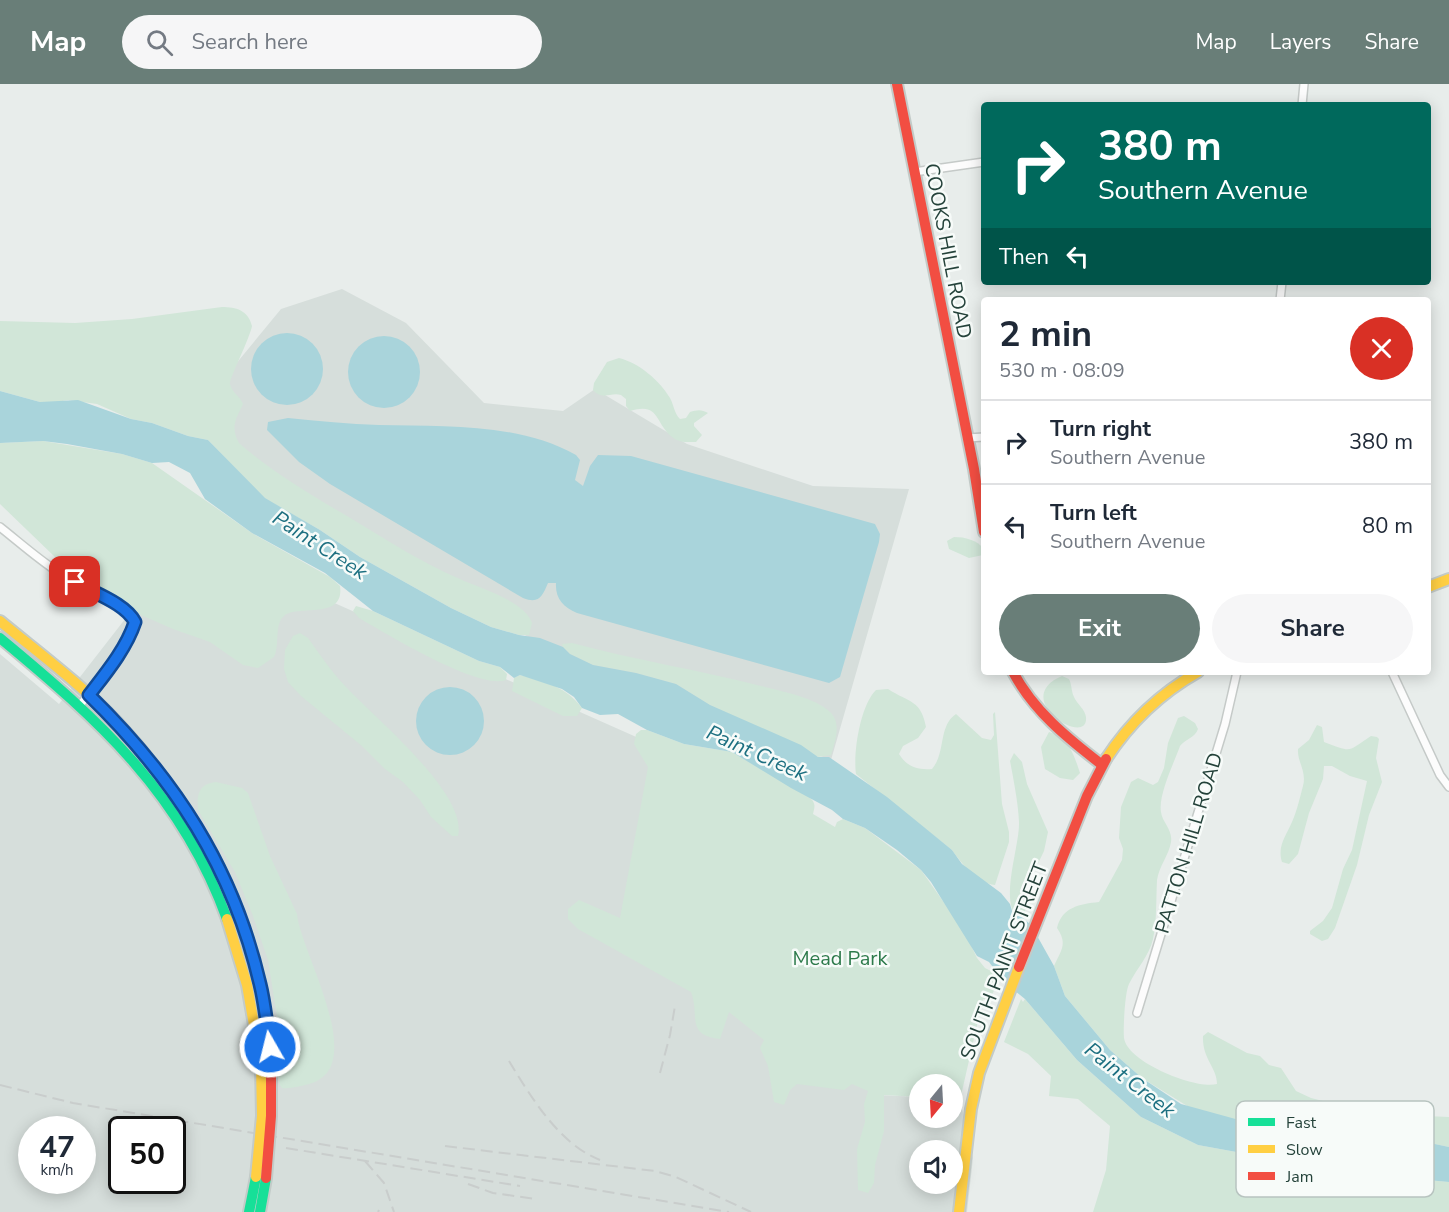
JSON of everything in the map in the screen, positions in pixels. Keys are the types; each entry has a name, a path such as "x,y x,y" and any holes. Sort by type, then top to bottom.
{"main road":[{"name":"COOKS HILL ROAD","path":"897,84 981,515"},
{"path":"1431,586 1449,579"},
{"path":"0,621 89,695 141,749 189,812 218,865 241,916 261,986 266,1066 262,1116 260,1212"},
{"path":"0,638 79,706 141,768 175,815 203,863 229,922 241,959 266,1066"},
{"path":"1014,675 1039,712 1101,764"},
{"name":"SOUTH PAINT STREET","path":"959,1212 971,1109 979,1073 1101,764 1143,711 1169,688 1193,675"},
{"path":"249,1212 261,1178"}],"street":[{"path":"1302,102 1304,84"},
{"path":"914,172 981,162"},
{"path":"967,438 981,437"},
{"path":"0,527 58,572 132,616 135,622 132,632 109,669 79,706"},
{"name":"PATTON HILL ROAD","path":"1137,1013 1222,734 1237,675"},
{"path":"1393,675 1440,775 1449,787"}],"shaded area":[{"path":"342,289 406,323 484,403 563,411 595,389 687,444 813,486 909,489 831,760 583,665 400,571 212,432 230,371 281,309"},
{"path":"188,538 652,744 877,1095 909,1097 909,1128 963,1128 963,1113 973,1158 967,1212 0,1212 0,654 59,704"}],"green space":[{"path":"222,307 241,310 248,316 252,326 230,384 243,404 234,428 239,443 294,484 405,551 446,573 511,602 528,615 532,623 529,635 519,635 491,627 451,608 360,557 320,530 264,498 208,440 131,419 97,404 68,400 40,402 0,391 0,321 75,323 132,319"},
{"path":"619,358 641,368 654,379 670,398 680,419 686,418 690,412 701,410 708,413 694,423 702,435 696,442 675,439 666,431 652,411 640,409 630,411 626,406 626,399 621,395 603,396 593,390 594,383 607,362"},
{"path":"43,441 122,454 152,463 252,533 330,577 340,586 340,597 328,608 299,611 284,616 279,624 274,657 258,668 243,665 210,642 141,615 55,557 0,504 0,443"},
{"path":"954,537 974,541 981,546 981,555 969,558 949,549 947,541"},
{"path":"356,606 373,611 479,661 500,667 507,674 506,680 493,681 475,677 432,659 359,618 353,611"},
{"path":"300,633 308,638 343,683 435,779 449,800 457,819 458,836 452,836 431,817 420,800 403,782 301,696 288,682 284,669 285,650 293,636"},
{"path":"572,643 738,680 807,699 824,707 834,716 837,733 831,755 818,757 710,705 676,684 593,665 570,654 562,644"},
{"path":"520,675 538,679 562,690 582,708 577,716 563,716 512,691 514,678"},
{"path":"1062,676 1069,679 1074,697 1083,709 1086,717 1084,725 1076,727 1065,724 1047,708 1043,697 1048,686"},
{"path":"888,689 918,707 924,718 926,727 918,738 903,746 899,754 905,762 917,768 932,769 939,755 947,725 956,714 982,738 991,740 994,735 993,714 995,712 1002,804 1009,832 1009,842 995,885 976,877 952,850 856,774 857,742 866,707 876,690"},
{"path":"1184,716 1195,723 1198,729 1180,746 1162,797 1161,812 1171,842 1157,880 1153,939 1149,951 1128,988 1124,1038 1128,1047 1149,1065 1179,1078 1207,1085 1217,1084 1203,1044 1203,1036 1208,1032 1247,1053 1260,1056 1269,1065 1281,1068 1296,1091 1323,1101 1236,1101 1236,1120 1192,1109 1142,1078 1110,1050 1065,996 1054,966 1063,943 1057,928 1059,921 1067,911 1073,908 1099,902 1122,860 1123,849 1119,838 1121,807 1131,782 1138,778 1153,785 1158,782 1164,768 1168,743 1178,718"},
{"path":"1317,725 1322,727 1324,742 1345,749 1353,748 1371,736 1377,737 1379,739 1376,758 1382,782 1369,815 1357,865 1335,928 1328,939 1322,941 1310,934 1310,931 1323,921 1332,908 1343,869 1352,850 1367,781 1350,776 1332,766 1324,766 1323,779 1309,813 1298,854 1289,864 1282,862 1281,846 1292,822 1304,781 1298,749 1309,740"},
{"name":"Mead Park","path":"641,730 647,730 684,744 732,752 809,797 814,805 813,814 835,827 837,822 843,819 865,828 921,870 964,931 977,958 985,968 995,973 994,991 987,1000 983,999 963,1087 963,1074 909,1074 909,1096 884,1095 884,1131 875,1165 874,1183 868,1193 858,1190 857,1149 865,1122 864,1104 868,1091 852,1084 844,1090 797,1084 790,1090 784,1105 774,1102 768,1066 760,1048 764,1040 729,1012 720,1039 702,1033 696,1023 691,992 578,929 568,919 568,909 579,900 620,918 648,767 634,744 636,734"},
{"path":"1049,732 1056,734 1066,742 1073,753 1080,773 1073,780 1060,778 1045,769 1041,747"},
{"path":"1014,753 1022,762 1027,784 1048,832 1044,851 1031,878 1025,912 1019,918 1013,911 1010,900 1019,822 1010,761"},
{"path":"216,782 242,788 248,793 270,856 297,914 327,1007 333,1033 334,1056 326,1074 309,1084 282,1088 279,1084 277,1051 280,1035 268,960 235,872 198,810 200,791 205,785"},
{"path":"1021,999 1023,1002 1025,999 1077,1060 1141,1117 1198,1145 1236,1152 1236,1197 1434,1197 1434,1181 1449,1182 1449,1212 1093,1212 1106,1170 1110,1126 1078,1099 1049,1096 1051,1076 1028,1054 1004,1042"},
{"path":"1434,1116 1449,1117 1449,1147 1434,1144"}],"water":[{"path":"287,333 307,339 317,349 323,369 317,389 307,399 287,405 267,399 257,389 251,369 257,349 267,339"},
{"path":"384,336 404,342 414,352 420,372 414,392 404,402 384,408 364,402 354,392 348,372 354,352 364,342"},
{"name":"Paint Creek","path":"0,391 40,402 78,400 131,419 208,440 265,498 320,530 360,557 451,608 491,627 540,638 563,647 570,654 593,665 676,684 710,705 801,745 818,757 829,757 887,797 952,850 962,864 1001,893 1010,904 1013,914 1022,917 1031,925 1054,966 1065,996 1110,1050 1142,1078 1181,1104 1236,1119 1236,1152 1198,1145 1141,1117 1077,1060 1025,999 1005,983 989,962 977,956 931,882 921,870 865,828 843,819 832,810 732,752 684,744 647,730 618,714 600,715 582,708 574,697 562,689 520,675 514,678 500,667 479,661 373,611 325,573 252,533 205,499 190,473 169,462 152,463 122,454 43,441 0,443"},
{"path":"288,418 368,425 480,428 505,432 553,444 576,455 580,460 575,480 583,486 590,466 598,455 631,456 875,524 880,534 879,542 840,677 829,683 577,613 561,601 556,583 548,583 542,595 536,600 523,598 330,484 299,462 267,430 268,422"},
{"path":"450,687 463,690 474,697 481,708 484,721 481,734 474,745 463,752 450,755 437,752 426,745 419,734 416,721 419,708 426,697 437,690"},
{"path":"1434,1144 1449,1147 1449,1182 1434,1181"}],"railway":[{"path":"660,1073 675,1006"},
{"path":"509,1061 547,1118 572,1143 585,1153 600,1160"},
{"path":"0,1085 73,1103 729,1212"},
{"path":"445,1146 655,1171 676,1177 751,1212"},
{"path":"286,1148 520,1186"},
{"path":"365,1161 384,1183 394,1212"},
{"path":"468,1184 493,1193 536,1199"}],"traffic: fast":[{"path":"0,638 71,699 134,762 162,797 186,834 208,874 227,919"},
{"path":"249,1212 256,1177"},
{"path":"260,1212 266,1178"}],"traffic: slow":[{"path":"1431,586 1449,579"},
{"path":"0,621 90,696 138,745 173,792 204,842 242,923"},
{"path":"1106,759 1146,710 1193,675"},
{"path":"227,919 247,985 261,1065"},
{"path":"959,1212 971,1109 979,1073 1019,967"},
{"path":"256,1177 262,1116 261,1065"}],"traffic: jam":[{"path":"897,84 981,513"},
{"path":"1015,675 1041,711 1063,733 1101,764"},
{"path":"1019,967 1087,796 1106,759"},
{"path":"242,923 261,994 271,1067"},
{"path":"266,1178 271,1116 271,1067"}],"route":[{"path":"75,582 132,616 135,622 132,632 109,669 89,695 141,749 189,812 205,839 241,916 261,986 270,1047"}]}
